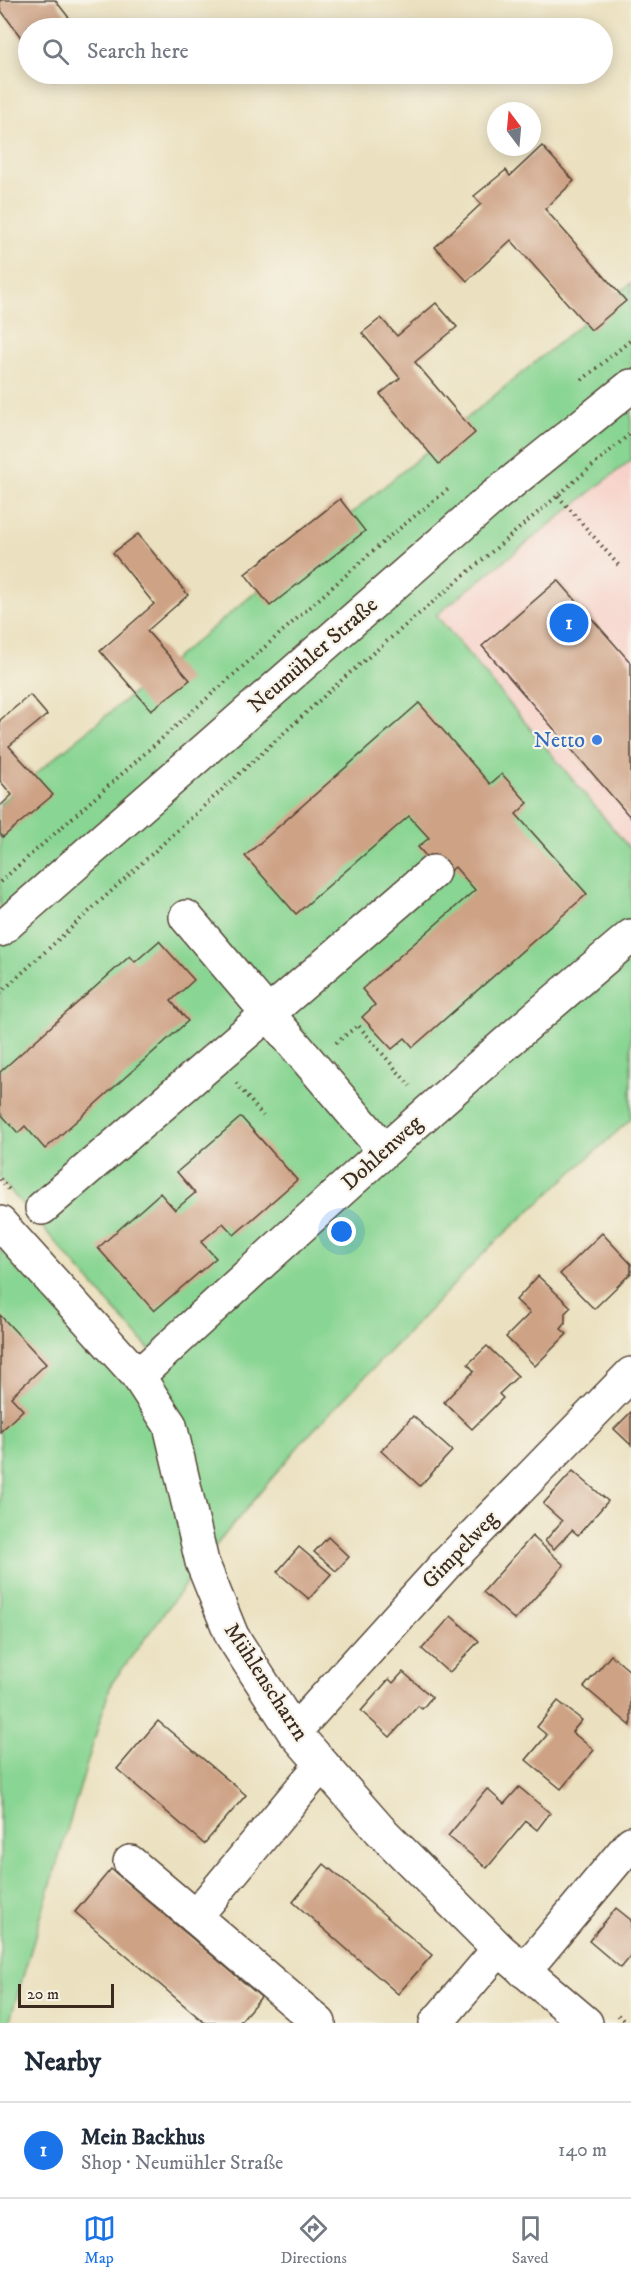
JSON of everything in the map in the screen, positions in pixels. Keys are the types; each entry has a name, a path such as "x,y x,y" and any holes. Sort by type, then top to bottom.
{"street":[{"name":"Neumühler Straße","path":"0,930 492,498 631,386"},
{"path":"19,1209 216,1059 433,872"},
{"path":"186,917 384,1150"},
{"name":"Dohlenweg","path":"138,1376 384,1150 523,1027 631,936"},
{"name":"Mühlenscharrn","path":"19,1209 138,1376 170,1425 202,1562 232,1636 294,1732 380,1830 500,1949 524,1971 599,2016"},
{"name":"Gimpelweg","path":"294,1732 446,1564 631,1374"},
{"path":"195,1917 322,1764"},
{"path":"524,1971 631,1843"},
{"path":"130,1862 319,2023"},
{"path":"436,2023 500,1949"}],"path":[{"path":"0,993 345,677 631,433"},
{"path":"558,496 621,568"},
{"path":"311,1064 358,1025 430,1109"},
{"path":"216,1059 264,1116"},
{"path":"0,1179 19,1209"},
{"path":"599,2016 628,2023"}],"shaded area":[{"path":"631,460 631,850 436,615"}],"green space":[{"path":"631,283 631,460 436,615 631,850 631,1119 491,1246 302,1442 202,1562 111,1684 9,2023 0,2023 0,1224 138,1375 157,1358 0,1179 0,803"}],"building":[{"path":"0,0 55,0 69,18 18,18 18,33 0,9"},
{"path":"541,147 574,181 545,209 626,301 591,330 511,240 467,281 435,247 481,204 474,196 506,170 510,176 531,156 541,156"},
{"path":"436,303 457,327 415,362 475,433 439,464 380,394 400,378 362,333 381,318 397,336"},
{"path":"340,499 365,531 270,606 245,574"},
{"path":"138,534 188,595 147,631 190,680 151,710 100,651 154,604 113,553"},
{"name":"Netto","path":"558,580 631,663 631,818 482,646"},
{"path":"30,695 47,715 9,746 53,795 3,837 0,834 0,806 12,795 0,781 0,720"},
{"path":"419,703 490,784 502,774 528,803 516,814 587,894 413,1047 405,1038 392,1049 362,1017 375,1005 362,989 475,890 455,867 444,876 418,847 429,838 409,816 296,914 245,856"},
{"path":"159,941 194,980 171,1001 188,1021 45,1149 25,1126 18,1133 0,1113 0,1072 130,956 135,962"},
{"path":"241,1117 297,1180 234,1235 223,1223 201,1242 216,1258 154,1311 98,1248 160,1193 175,1210 195,1193 177,1172"},
{"path":"602,1233 631,1264 631,1273 594,1309 560,1274"},
{"path":"538,1276 571,1307 565,1313 565,1324 561,1329 567,1334 535,1366 506,1337 530,1313 516,1300"},
{"path":"0,1315 46,1364 11,1397 23,1410 0,1432"},
{"path":"487,1346 518,1376 499,1394 503,1398 472,1429 444,1402 474,1371 468,1364"},
{"path":"631,1412 631,1445 614,1429"},
{"path":"413,1416 452,1451 420,1486 381,1451"},
{"path":"573,1471 608,1501 578,1535 572,1530 554,1549 545,1541 562,1521 543,1504"},
{"path":"532,1536 564,1565 515,1620 483,1592"},
{"path":"328,1537 349,1557 336,1571 314,1552"},
{"path":"299,1547 331,1574 309,1599 277,1572"},
{"path":"451,1616 479,1641 449,1673 422,1649"},
{"path":"611,1655 631,1672 631,1726 584,1687"},
{"path":"403,1672 432,1697 422,1709 418,1706 390,1737 361,1711 389,1679 393,1683"},
{"path":"558,1701 582,1720 572,1732 594,1750 561,1789 526,1760 547,1735 537,1727"},
{"path":"158,1721 246,1795 204,1844 117,1769"},
{"path":"519,1787 550,1813 537,1830 526,1821 487,1868 448,1836 487,1789 504,1804"},
{"path":"324,1864 432,1955 398,1994 293,1902"},
{"path":"111,1869 261,1997 239,2023 205,2023 75,1912"},
{"path":"616,1908 631,1920 631,1956 621,1968 589,1941"}],"place":[{"name":"Mein Backhus","path":"569,623"},
{"name":"Netto","path":"597,740"}]}
